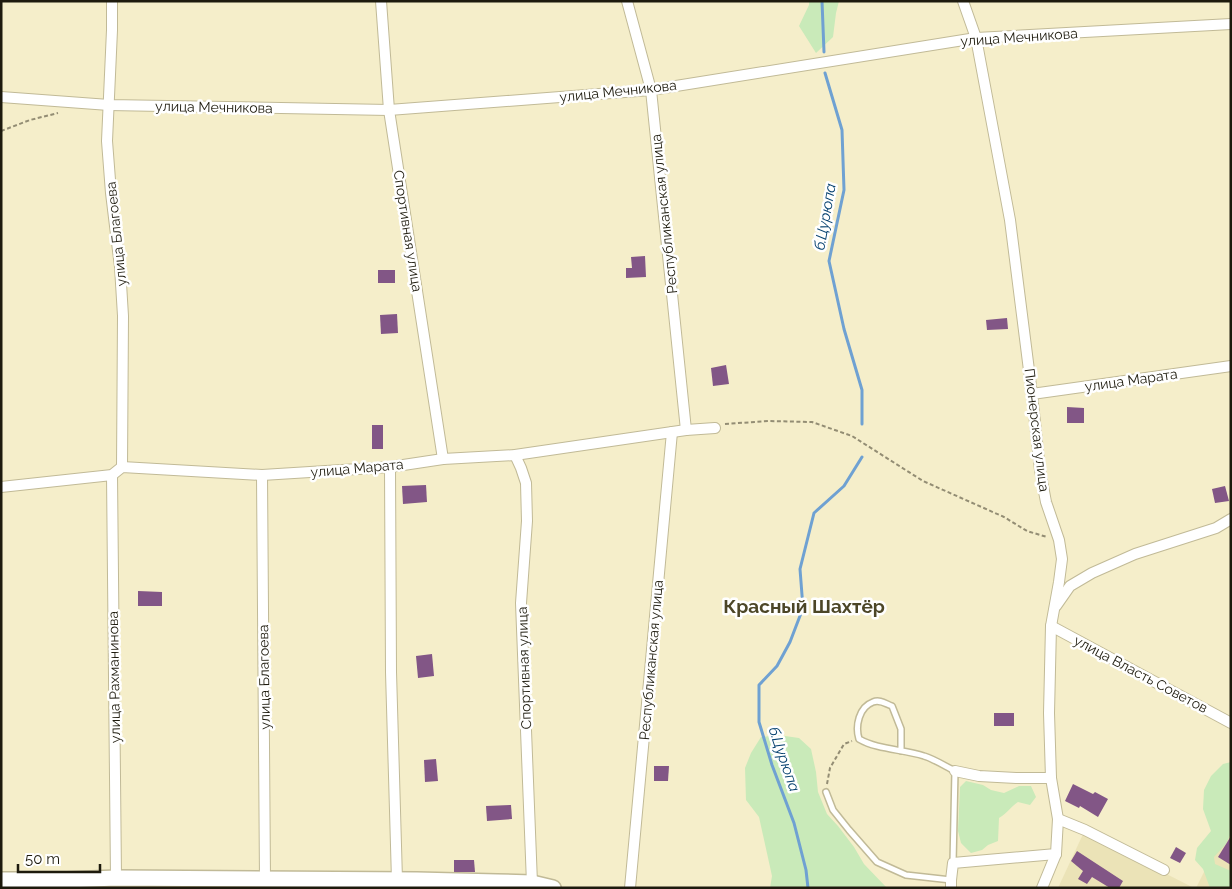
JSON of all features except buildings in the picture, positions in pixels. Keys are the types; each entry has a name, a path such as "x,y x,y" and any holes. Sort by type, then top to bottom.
{"street":[{"name":"улица Благоева","path":"112,1 107,141 123,316 122,467"},
{"name":"Спортивная улица","path":"381,1 389,110 443,459"},
{"name":"Республиканская улица","path":"627,1 651,90 686,430"},
{"name":"Пионерская улица","path":"964,1 976,38 1010,220 1040,470 1046,502 1059,540 1062,560 1051,626 1049,713 1051,778 1058,819 1056,854 1042,888"},
{"name":"улица Мечникова","path":"1,97 109,105 389,110 651,90 976,38 1231,24"},
{"name":"улица Марата","path":"1032,394 1231,366"},
{"name":"улица Марата","path":"122,467 262,475 390,467 443,459 515,455 686,430 715,428"},
{"name":"Республиканская улица","path":"630,888 672,432"},
{"name":"Спортивная улица","path":"515,455 526,483 527,521 521,602 532,883"},
{"path":"1,487 112,475 122,467"},
{"path":"390,467 391,672 397,880"},
{"name":"улица Рахманинова","path":"112,475 116,878"},
{"name":"улица Благоева","path":"262,475 266,879"},
{"path":"1054,609 1070,586 1092,573 1136,554 1216,528 1231,519"},
{"name":"улица Власть Советов","path":"1051,626 1231,723"},
{"path":"955,771 979,776 1051,778"},
{"path":"1058,819 1085,830 1164,870"},
{"path":"951,884 954,863 1056,854"},
{"path":"1,880 66,884 116,878 202,883 266,879 352,884 397,880 506,885 532,883 553,888"}],"lane":[{"path":"901,750 901,729 892,706 881,701 874,701 863,708 858,723 857,733 859,739 865,742 925,756 955,771 954,863"},
{"path":"826,792 833,810 877,862 906,875 951,884"}],"path":[{"path":"1,131 30,120 65,111"},
{"path":"715,428 728,423 769,421 812,422 852,436 923,482 1004,517 1027,531 1059,540"},
{"path":"826,792 830,768 844,744 859,739"}],"shaded area":[{"path":"1231,819 1231,888 1196,888 1221,838"},
{"path":"1084,832 1194,888 1058,888"}],"green space":[{"path":"809,1 839,1 833,37 816,53 799,26"},
{"path":"778,735 799,738 811,749 818,792 827,814 854,847 864,864 887,888 770,888 772,876 759,817 746,800 745,768 751,753 761,737"},
{"path":"1231,762 1231,833 1226,844 1214,857 1215,864 1231,871 1231,888 1210,888 1203,869 1195,860 1197,848 1211,831 1203,809 1204,790 1211,776 1223,764"},
{"path":"966,781 1004,793 1019,786 1031,786 1036,797 1030,805 1018,802 999,818 998,841 982,850 971,853 961,843 958,831 960,787"}],"waterway":[{"name":"б.Цурюпа","path":"822,1 824,52"},
{"name":"б.Цурюпа","path":"825,73 842,130 844,190 829,261 844,329 862,390 862,424"},
{"name":"б.Цурюпа","path":"808,888 806,870 794,823 772,765 759,722 759,685 777,666 790,642 803,608 800,569 814,513 844,486 862,457"}],"district":[{"name":"Красный Шахтёр","path":"804,606"}]}
